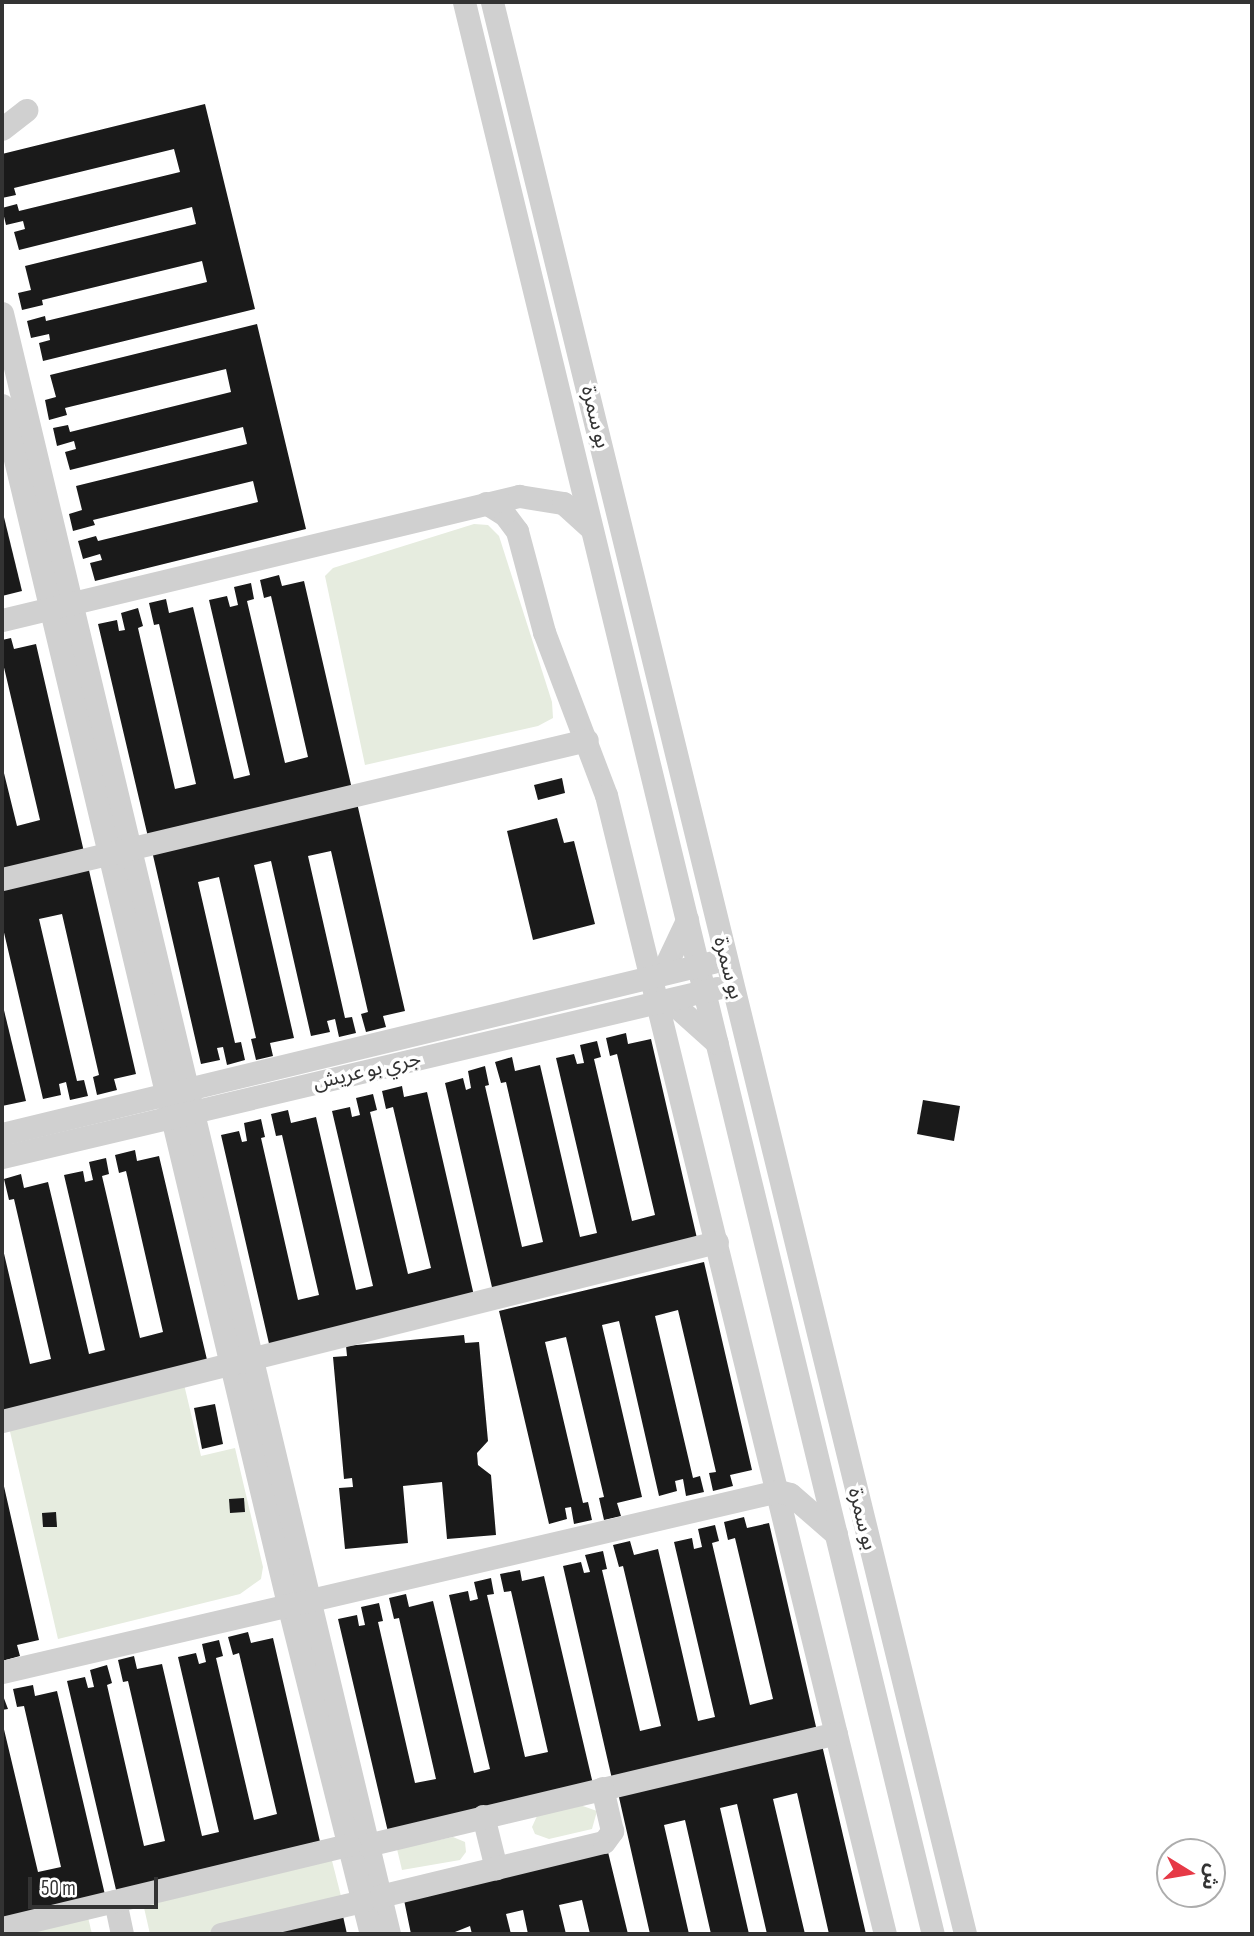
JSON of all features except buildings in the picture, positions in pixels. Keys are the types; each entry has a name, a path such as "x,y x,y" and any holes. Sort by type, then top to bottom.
{"street":[{"name":"بو سمرة","path":"464,2 699,965 930,1931"},
{"name":"بو سمرة","path":"492,2 965,1934"},
{"path":"2,105 26,110 2,129"},
{"path":"2,313 8,369 61,606 298,1601 372,1899 389,1934"},
{"path":"2,405 61,606"},
{"path":"2,620 519,496 545,497 563,503 590,527"},
{"path":"486,503 505,515 517,531 544,632 606,794 657,974 717,1242 784,1492 836,1733 885,1934"},
{"path":"2,879 587,740"},
{"path":"657,974 687,920"},
{"name":"جري بو عريش","path":"2,1157 180,1104 657,974 726,958"},
{"name":"جري بو عريش","path":"2,1134 180,1104 733,984"},
{"path":"664,1001 717,1043"},
{"path":"2,1421 717,1242"},
{"path":"784,1492 836,1534"},
{"path":"2,1672 298,1601 784,1492"},
{"path":"2,1928 836,1733"},
{"path":"221,1934 604,1842 612,1831 601,1788"},
{"path":"483,1816 496,1868"},
{"path":"371,1934 372,1899"},
{"path":"115,1901 122,1934"}],"shaded area":[{"path":"474,524 488,525 499,536 552,702 553,718 538,726 365,765 325,576 333,568"},
{"path":"183,1380 201,1456 235,1448 263,1567 261,1579 240,1594 58,1639 8,1423"},
{"path":"580,1805 597,1811 592,1829 549,1839 535,1834 532,1827 537,1816"},
{"path":"453,1837 465,1842 466,1852 460,1860 402,1870 397,1849"},
{"path":"330,1853 342,1900 200,1934 150,1934 142,1899"},
{"path":"87,1913 92,1934 2,1934"}]}
